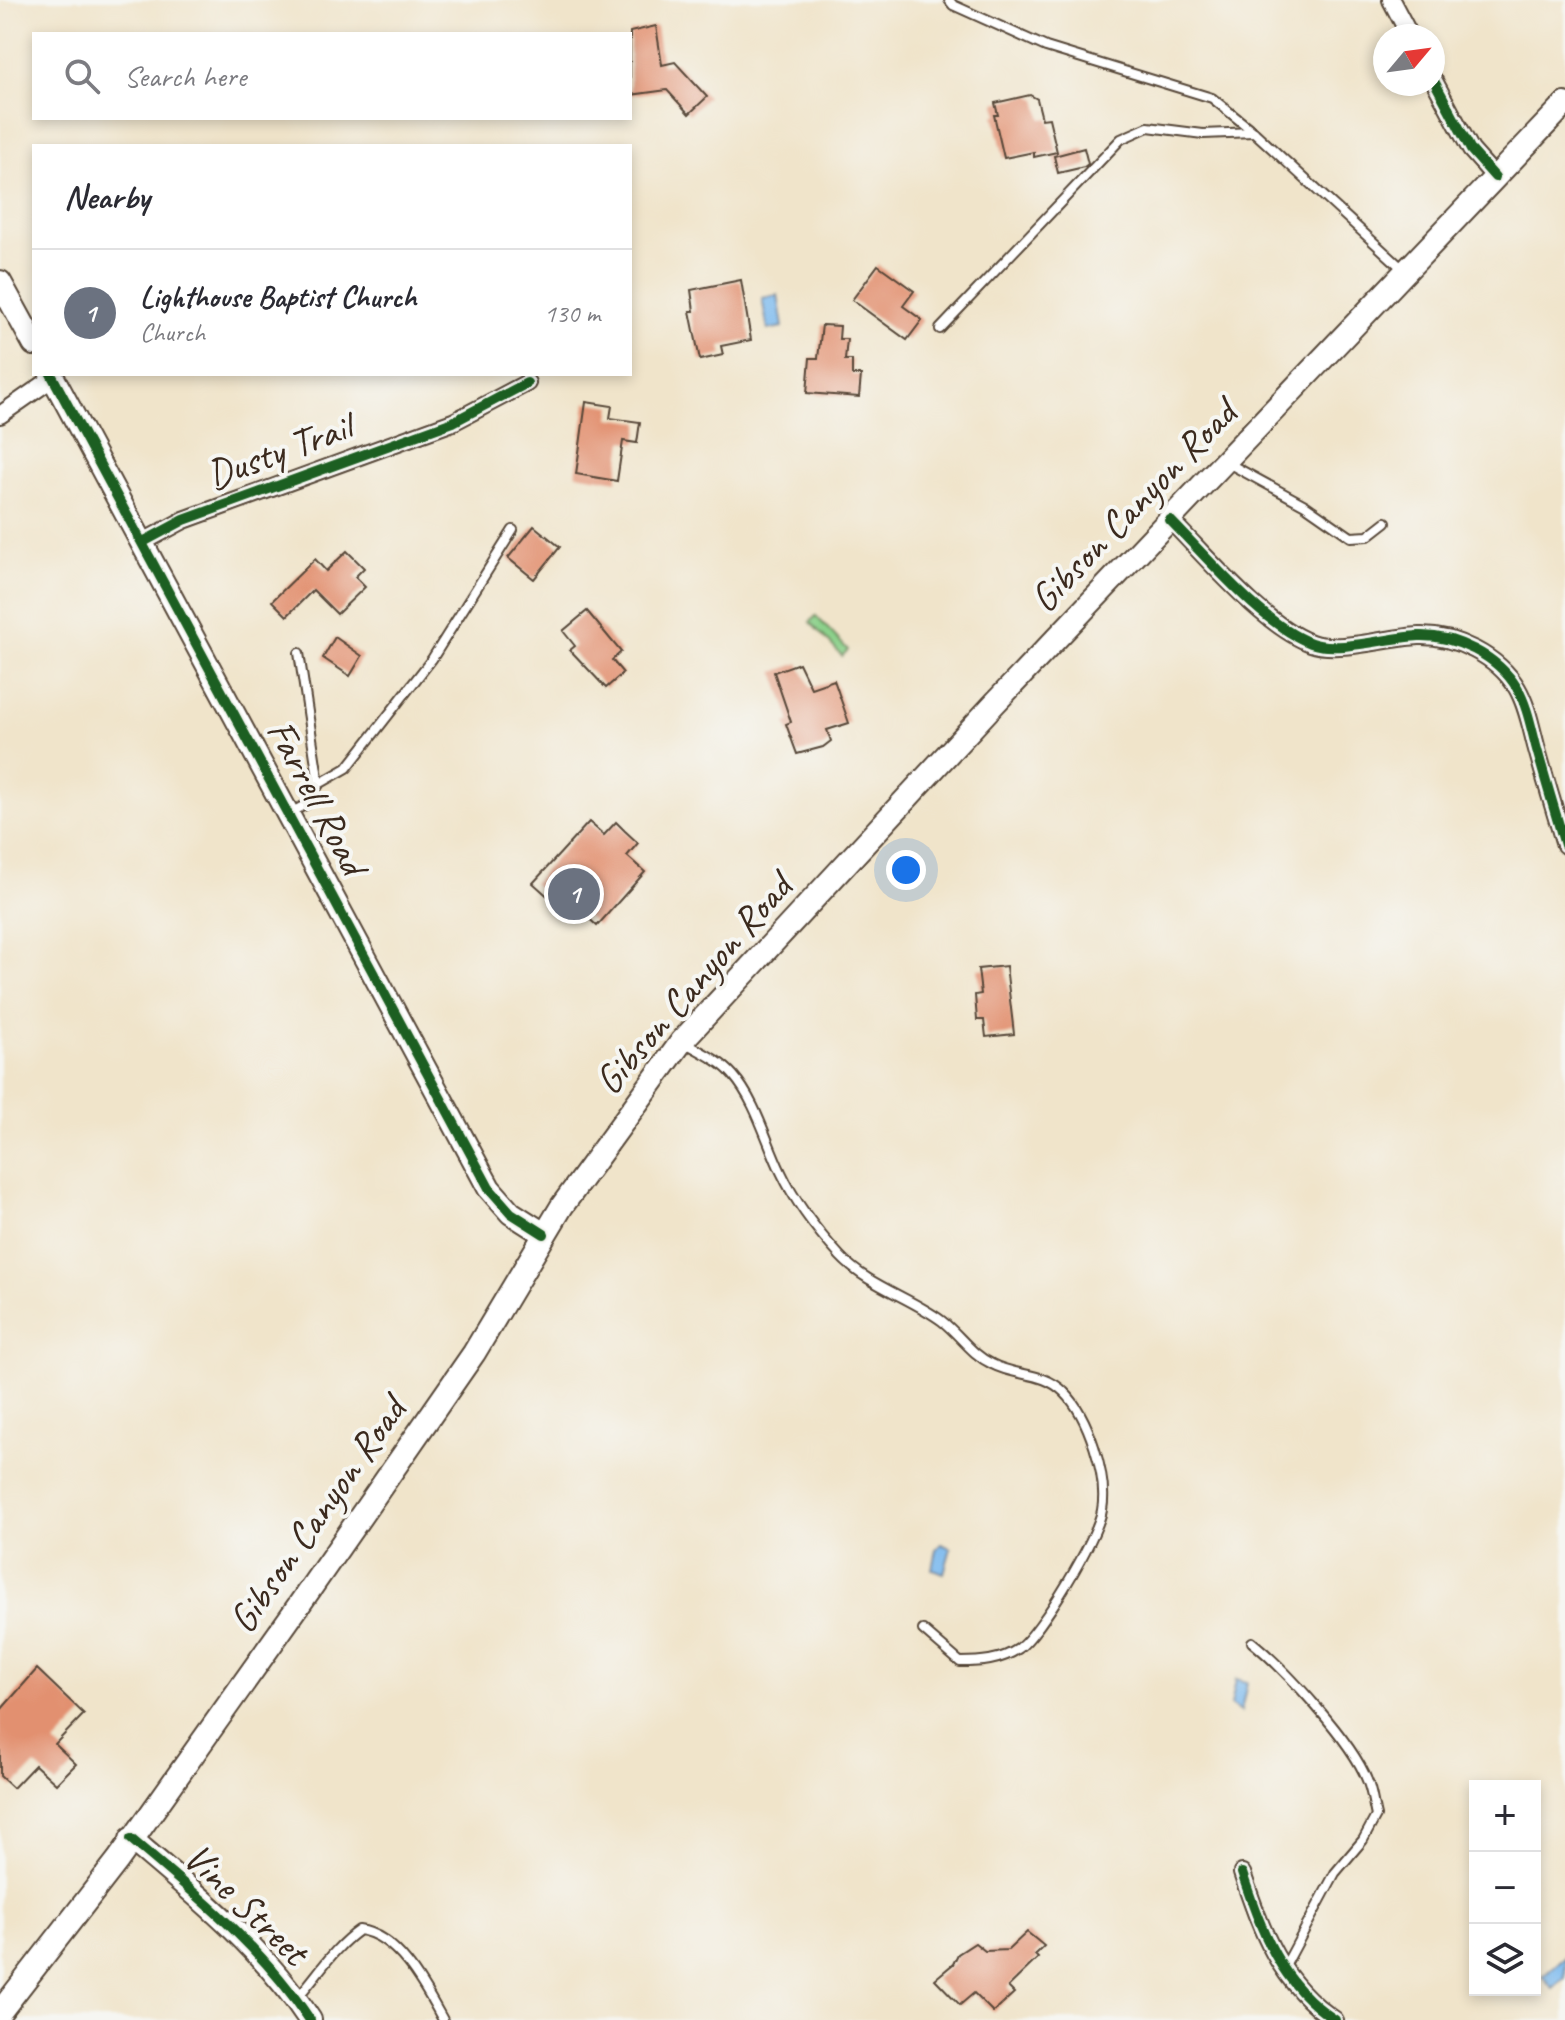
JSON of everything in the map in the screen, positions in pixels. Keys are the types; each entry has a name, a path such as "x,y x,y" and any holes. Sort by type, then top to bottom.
{"main road":[{"name":"Gibson Canyon Road","path":"0,2012 131,1839 474,1353 544,1234 637,1099 682,1041 1565,104"},
{"path":"0,282 32,340"},
{"name":"Farrell Road","path":"52,376 290,813 489,1188 511,1213 544,1234"},
{"name":"Vine Street","path":"131,1839 224,1918 296,1999 310,2020"}],"street":[{"path":"1391,0 1404,24"},
{"path":"1442,96 1471,150 1495,177"},
{"path":"0,415 52,376"},
{"name":"Dusty Trail","path":"143,542 184,520 453,422 527,383"},
{"path":"1170,520 1235,586 1287,632 1314,644 1366,643 1419,636 1447,638 1477,651 1493,664 1517,688 1565,845"},
{"path":"1242,1873 1265,1941 1283,1971 1303,1995 1335,2020"}],"lane":[{"path":"949,0 953,5 1046,47 1212,98 1254,132 1405,271"},
{"path":"940,329 1121,139 1148,127 1203,134 1254,132"},
{"path":"1225,462 1305,505 1351,537 1368,536 1386,522"},
{"path":"290,813 309,803 319,784 347,768 432,659 513,530"},
{"path":"299,653 319,784"},
{"path":"682,1041 732,1073 746,1095 782,1176 841,1257 864,1277 942,1321 978,1357 996,1367 1041,1375 1064,1392 1083,1419 1097,1456 1102,1510 1073,1573 1052,1606 1019,1648 987,1662 960,1662 923,1630"},
{"path":"1252,1642 1272,1658 1346,1746 1367,1779 1376,1816 1363,1840 1335,1873 1283,1971"},
{"path":"296,1999 318,1976 339,1943 359,1930 376,1932 390,1943 443,2020"}],"green space":[{"path":"816,616 848,650 842,656 810,622"}],"water":[{"path":"778,295 783,327 768,330 762,298"},
{"path":"941,1544 951,1548 944,1573 932,1569 936,1549"},
{"path":"1236,1679 1247,1682 1241,1712 1231,1705"},
{"path":"1565,1957 1565,1978 1553,1989 1542,1977"}],"building":[{"path":"656,26 662,65 675,62 707,97 689,114 667,90 632,95 630,32"},
{"path":"1030,95 1037,99 1042,119 1049,118 1057,152 1034,157 1034,152 1004,158 994,115 998,115 995,103"},
{"path":"1084,148 1088,164 1058,173 1054,156"},
{"path":"878,265 914,291 903,306 922,320 907,340 852,300"},
{"path":"741,280 751,340 721,346 723,355 700,360 690,311 694,311 691,290"},
{"path":"822,325 840,326 839,339 847,339 845,360 852,360 852,375 861,375 859,397 807,393 810,358 818,358"},
{"path":"586,402 612,406 610,418 640,422 637,443 623,441 617,481 576,474"},
{"path":"534,526 560,547 534,579 508,558"},
{"path":"347,551 364,568 355,577 365,587 337,614 313,590 287,616 272,601 315,559 326,571"},
{"path":"587,611 621,652 612,660 623,673 606,688 570,650 575,646 563,631"},
{"path":"335,637 362,656 350,676 323,658"},
{"path":"799,663 811,688 834,680 849,723 827,730 831,741 823,747 797,754 786,724 791,722 774,672"},
{"path":"589,822 604,835 616,822 638,843 627,856 645,872 597,926 579,909 572,918 533,883"},
{"path":"1006,966 1014,1034 986,1037 984,1020 977,1020 975,995 981,994 978,969"},
{"path":"37,1669 84,1714 55,1744 76,1764 56,1784 35,1765 13,1788 0,1776 0,1711"},
{"path":"1027,1932 1044,1946 1035,1955 1038,1958 1008,1987 1014,1993 993,2012 974,1993 960,2005 935,1979 953,1964 958,1954 975,1943 985,1951 1008,1950"}],"cycle path":[{"path":"1442,96 1471,150 1495,177"},
{"path":"52,376 489,1188 511,1213 544,1234"},
{"path":"143,542 184,520 453,422 527,383"},
{"path":"1170,520 1255,606 1274,622 1311,643 1335,646 1433,637 1461,644 1499,666 1517,688 1523,702 1565,845"},
{"path":"131,1839 204,1901 250,1946 310,2020"},
{"path":"1242,1873 1275,1955 1300,1990 1335,2020"}],"place":[{"name":"Lighthouse Baptist Church","path":"574,894"}]}
